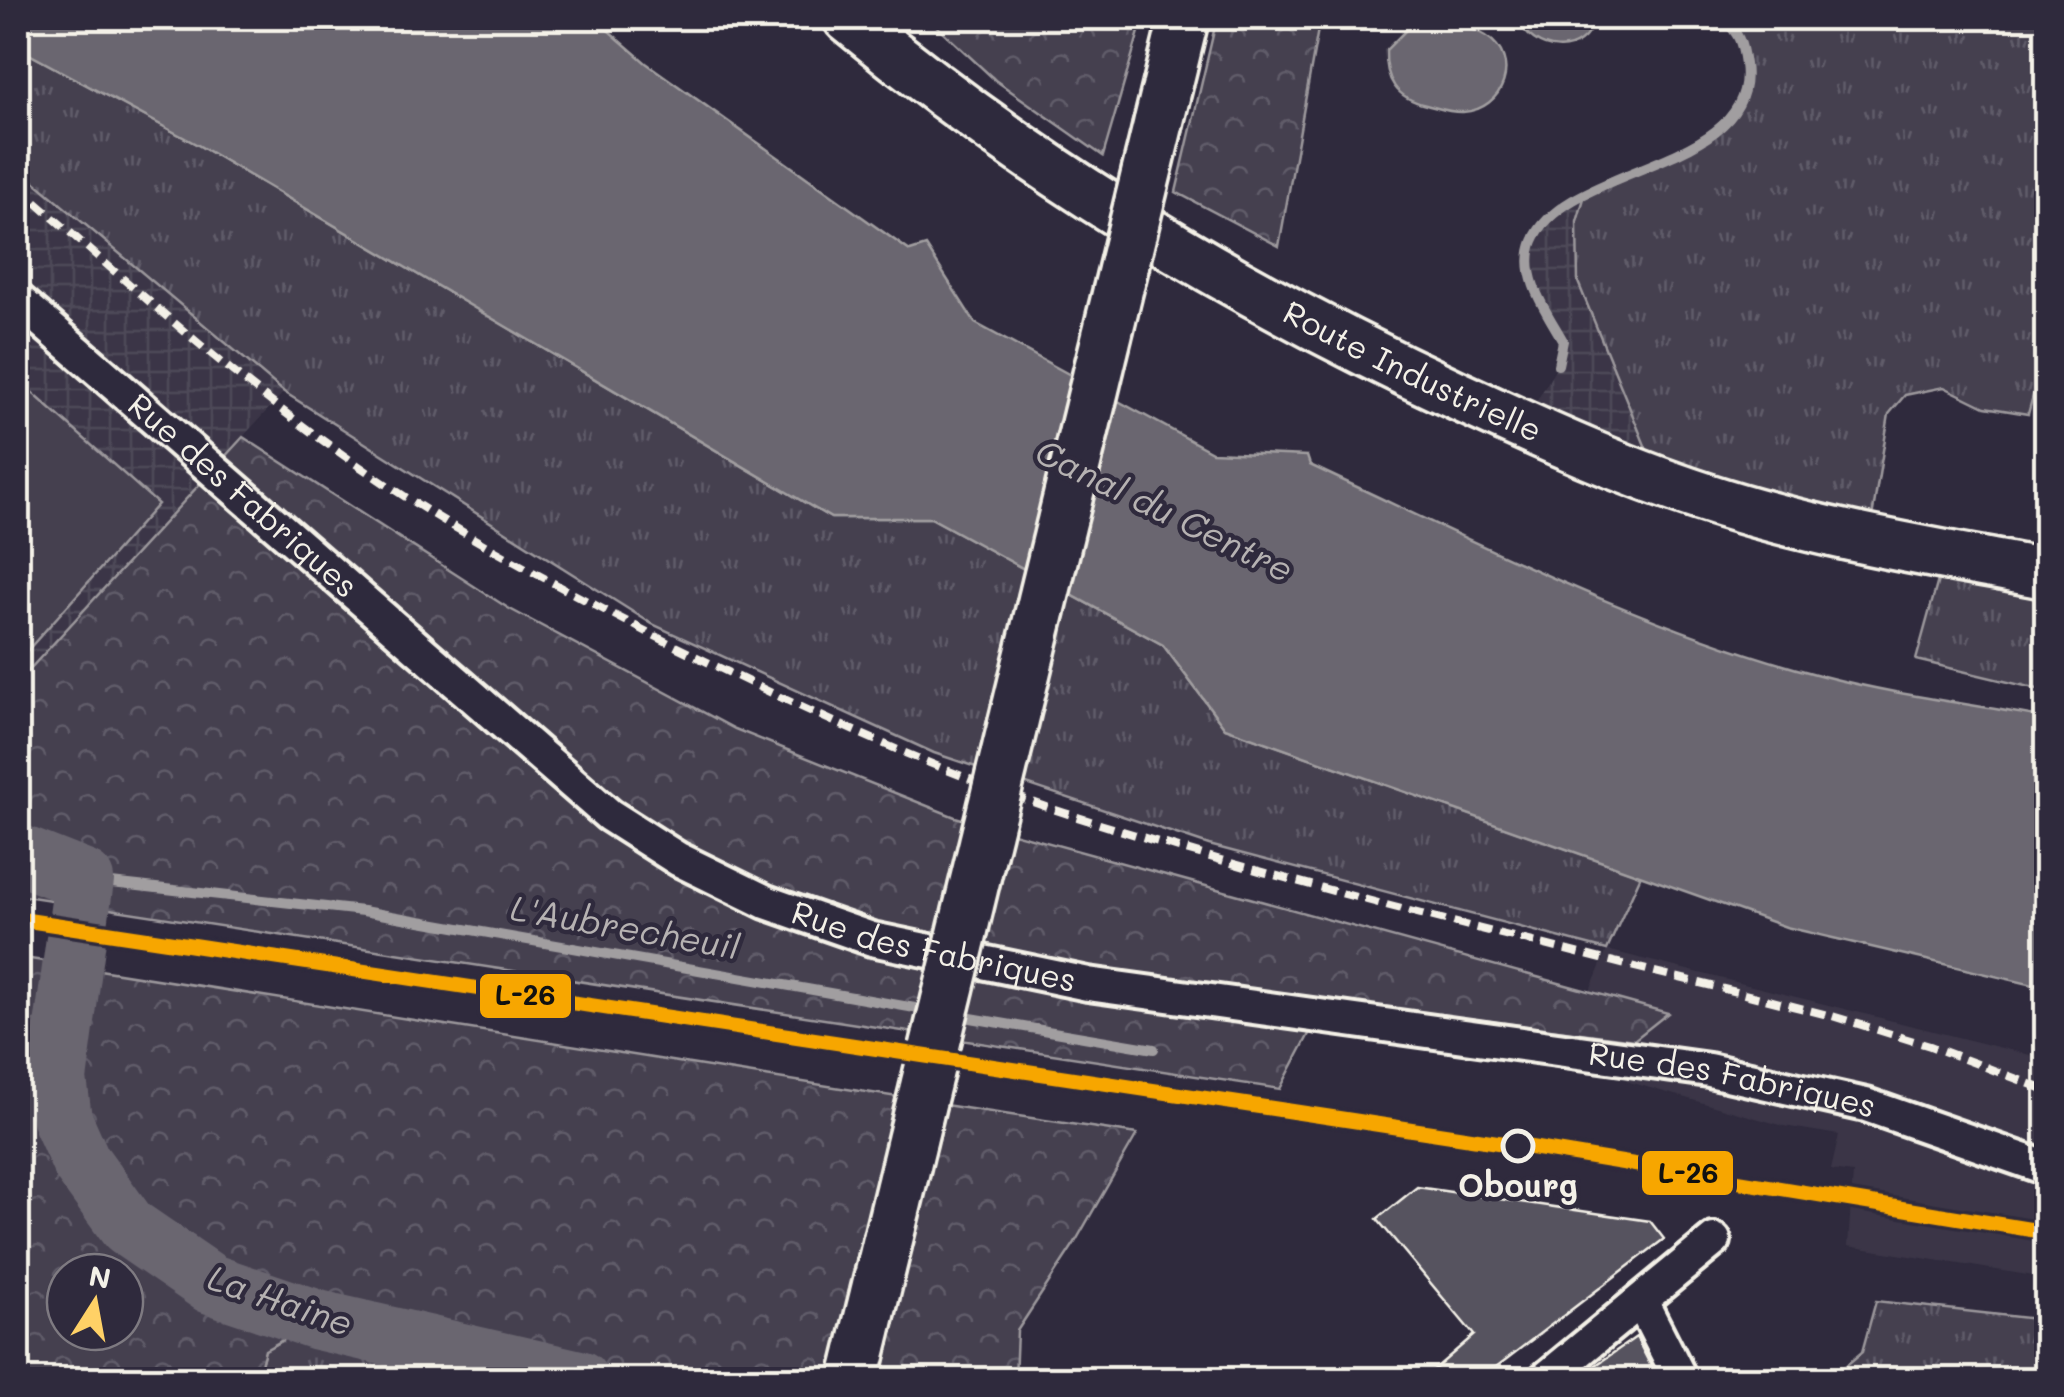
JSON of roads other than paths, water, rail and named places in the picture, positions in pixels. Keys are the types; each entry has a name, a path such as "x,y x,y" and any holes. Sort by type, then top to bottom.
{"main road":[{"path":"854,1380 1184,18"},
{"name":"Route Industrielle","path":"854,21 1012,142 1204,265 1370,356 1522,426 1660,482 1868,542 2046,574"}],"street":[{"name":"Rue des Fabriques","path":"18,300 609,815 678,859 766,902 872,940 1088,984 1709,1070 1866,1105 2046,1168"},
{"path":"1544,1380 1714,1240"},
{"path":"1642,1303 1681,1380"}],"water":[{"name":"Canal du Centre","path":"18,18 594,18 646,63 910,251 926,246 975,323 1212,452 1307,456 1310,465 1562,582 1757,657 1878,689 2046,718 2046,988 1786,927 1225,728 1163,645 931,518 831,518 198,145 18,48"},
{"path":"1517,18 1595,18 1580,41 1558,48 1534,39"},
{"path":"1426,22 1472,30 1497,46 1505,70 1498,93 1489,103 1463,112 1449,111 1407,98 1394,86 1386,50 1410,26"}],"waterway":[{"name":"L'Aubrecheuil","path":"1558,365 1563,341 1532,280 1533,241 1552,215 1582,195 1693,146 1723,125 1742,99 1745,64 1739,39 1723,18"},
{"name":"La Haine","path":"18,854 84,880 57,1079 62,1119 81,1162 128,1227 211,1284 318,1320 579,1380"},
{"name":"L'Aubrecheuil","path":"84,880 363,911 932,1011"},
{"name":"L'Aubrecheuil","path":"953,1015 1154,1049"}],"railway":[{"path":"18,187 215,357 379,479 460,531 587,601 866,736 1015,796 1160,842 1351,896 1832,1016 1930,1046 2046,1090"}],"place":[{"name":"Obourg","path":"1518,1146"}]}
